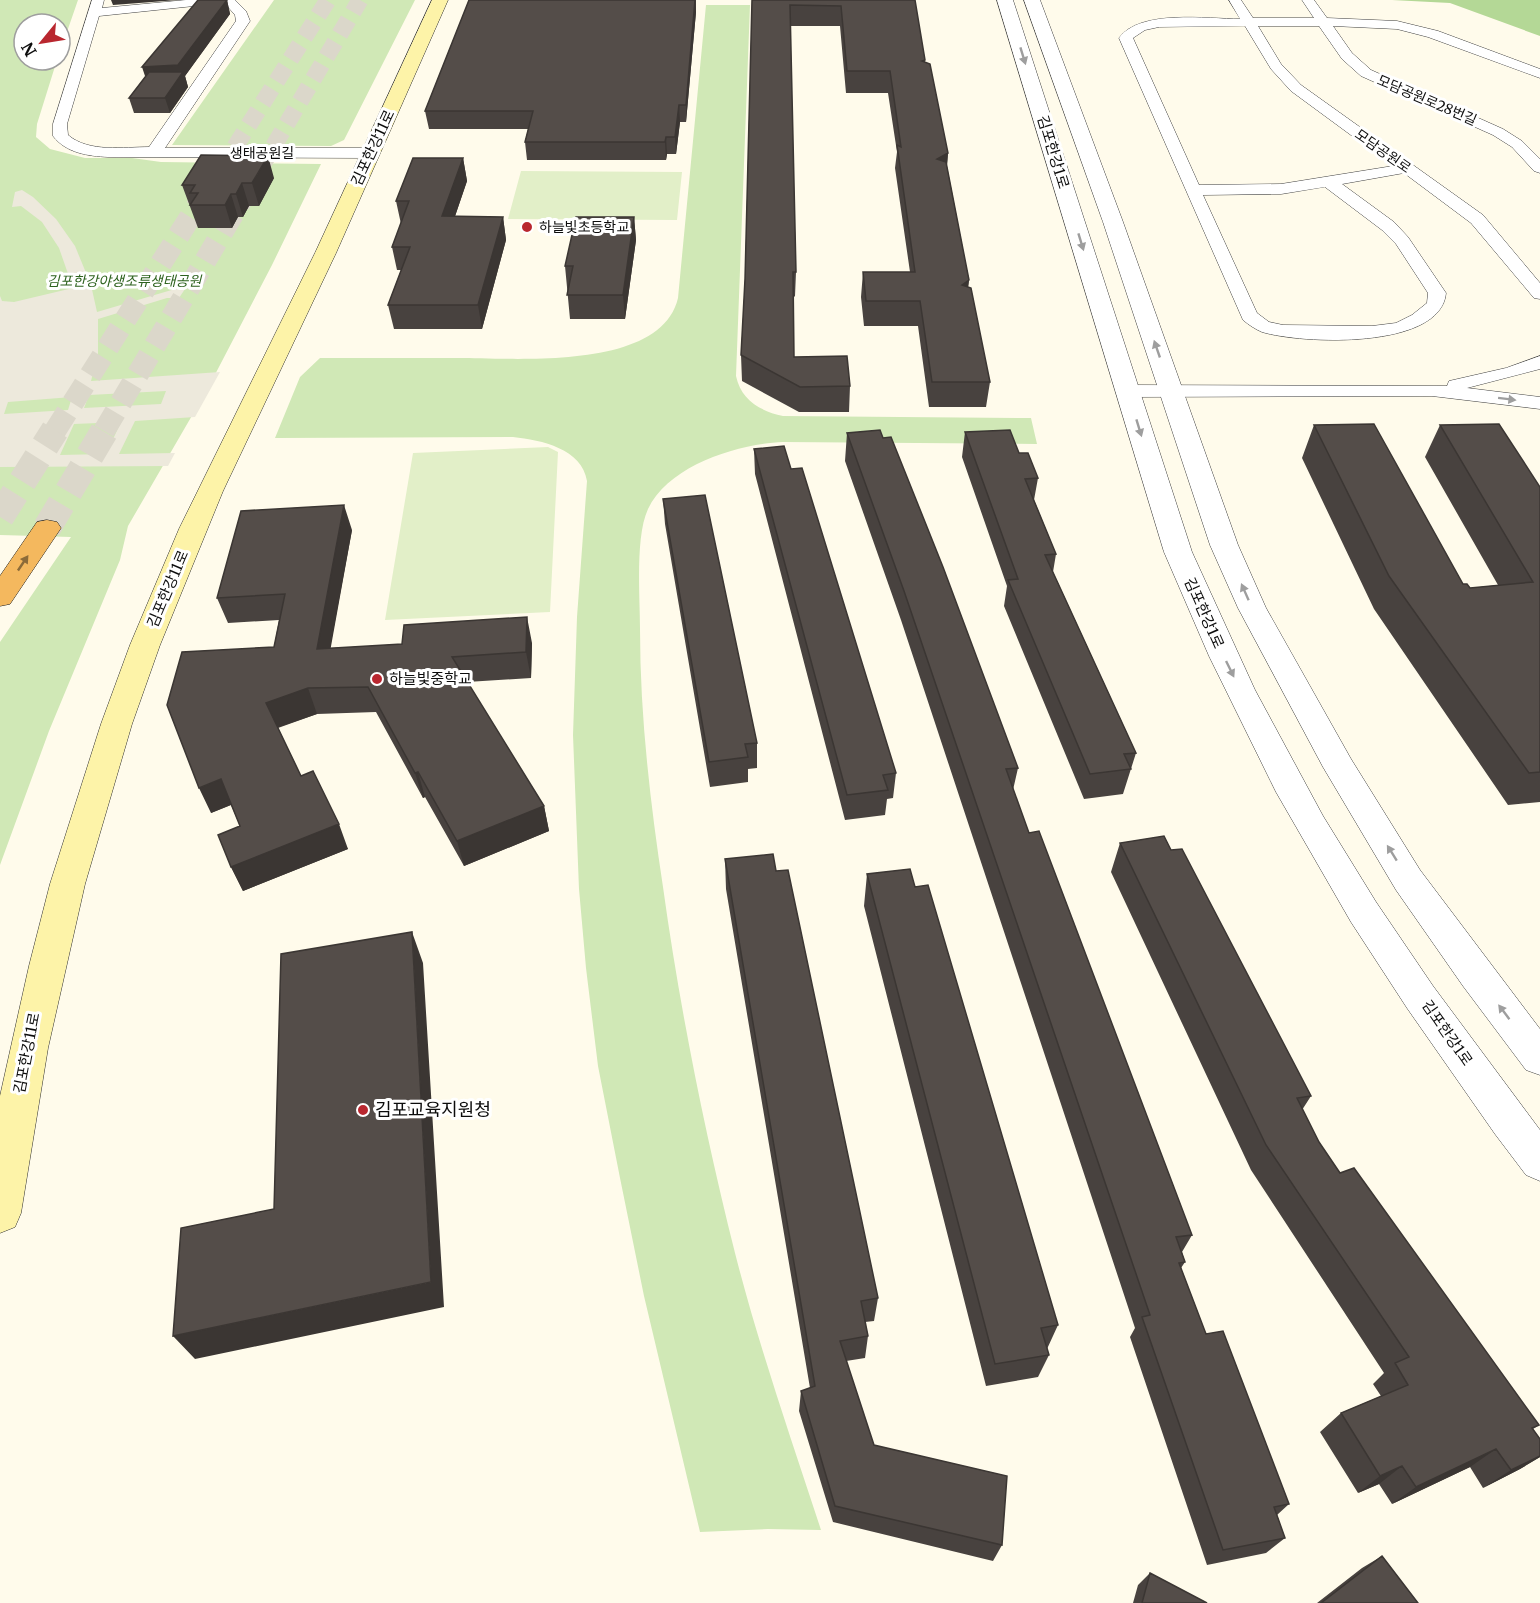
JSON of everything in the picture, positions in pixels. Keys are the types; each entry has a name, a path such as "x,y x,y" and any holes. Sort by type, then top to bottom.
{"highway":[{"path":"0,597 46,528"}],"main road":[{"name":"김포한강11로","path":"0,1097 20,1006 60,857 99,737 149,605 439,0"},
{"name":"김포한강11로","path":"0,1213 13,1122 35,1009 71,869 105,754 177,566 244,418 321,263 365,153"}],"street":[{"path":"96,6 157,8 213,0"},
{"path":"154,152 243,21 241,14 228,0"},
{"name":"김포한강1로","path":"1005,0 1178,552 1215,639 1258,726 1311,824 1376,932 1540,1162"},
{"name":"김포한강1로","path":"1032,0 1172,391 1224,544 1252,608 1339,767 1408,880 1540,1059"},
{"name":"모담공원로","path":"1235,0 1276,66 1296,88 1477,219 1540,294"},
{"name":"모담공원로28번길","path":"1308,0 1347,56 1366,73 1498,132 1517,144 1540,168"},
{"name":"생태공원길","path":"96,6 60,124 61,136 72,145 91,151 365,153"},
{"path":"1329,182 1388,226 1402,241 1437,292 1436,304 1413,323 1381,332 1292,332 1273,330 1257,323 1249,316 1126,38 1136,28 1159,23 1383,24 1413,28 1540,74"},
{"path":"1195,190 1267,190 1408,168"},
{"path":"1431,390 1479,381 1540,362"},
{"path":"1128,391 1431,390 1540,403"}],"green space":[{"name":"김포한강야생조류생태공원","path":"0,0 78,0 72,17 72,12 12,12 12,72 53,72 37,124 36,137 50,149 85,158 132,158 161,162 321,164 208,388 128,526 120,560 49,731 0,865 0,642 71,537 0,535"},
{"path":"274,0 415,0 344,140 331,146 172,145"},
{"path":"1392,0 1540,0 1540,36 1450,3"},
{"path":"706,5 750,5 736,376 742,392 759,407 783,416 1031,418 1037,444 783,442 746,447 706,460 672,480 658,494 648,509 641,535 640,661 644,726 654,822 685,1025 713,1162 744,1288 821,1530 768,1529 700,1532 644,1296 598,1066 579,889 573,735 577,617 587,481 584,470 577,461 559,448 513,437 275,438 300,377 320,358 514,359 583,355 616,349 645,338 666,322 678,298"},
{"path":"521,171 682,172 677,220 508,219"},
{"path":"548,447 558,452 550,612 385,620 413,453"}],"shaded area":[{"path":"22,190 33,197 56,219 75,246 91,285 97,312 175,289 185,289 179,298 167,298 98,319 98,353 91,381 220,372 195,417 135,421 119,454 175,453 168,466 0,467 0,296 2,301 14,302 73,288 59,248 42,222 21,206 12,207 15,192","holes":["166,391 161,404 84,408 89,395","72,397 68,410 4,414 8,402","121,422 106,454 60,455 74,424"]}],"building":[{"path":"198,0 227,0 178,65 142,67"},
{"path":"469,0 695,0 686,105 679,105 675,137 666,137 665,142 525,142 533,111 425,111"},
{"path":"752,0 915,0 925,60 922,61 930,64 948,153 937,159 946,162 969,280 962,285 971,288 990,382 932,382 920,301 866,301 863,272 915,272 897,145 901,147 890,71 847,71 841,6 790,5 796,272 793,272 794,357 847,356 850,386 800,387 741,355"},
{"path":"149,72 183,72 165,98 129,98"},
{"path":"201,155 268,156 252,183 242,183 236,194 231,194 225,205 190,205 198,193 190,193 195,185 182,185"},
{"path":"413,158 463,158 442,216 503,217 478,305 388,305 410,247 392,247 409,201 396,201"},
{"path":"576,217 634,217 623,295 567,295 573,266 565,266"},
{"path":"1374,424 1463,584 1467,584 1470,588 1533,582 1440,425 1499,424 1540,487 1540,772 1529,773 1389,576 1314,425"},
{"path":"880,430 883,438 891,437 943,567 1018,768 1006,769 1029,833 1039,831 1192,1235 1176,1237 1185,1262 1179,1263 1206,1334 1223,1331 1289,1504 1274,1507 1285,1538 1223,1550 1142,1317 1150,1315 904,591 847,433"},
{"path":"1010,430 1019,453 1028,453 1038,478 1025,479 1056,554 1045,555 1136,753 1124,754 1131,769 1090,774 1008,580 1018,579 965,432"},
{"path":"784,446 791,469 802,468 896,773 883,775 888,790 847,795 754,449"},
{"path":"705,495 757,743 745,744 748,757 709,762 663,499"},
{"path":"344,505 317,649 402,644 404,625 527,617 526,652 452,657 544,806 457,841 418,772 415,773 368,687 308,688 266,703 301,776 313,771 339,824 231,867 218,835 240,826 221,779 199,788 167,705 182,652 274,647 285,594 217,598 241,511"},
{"path":"1164,836 1171,850 1182,849 1311,1096 1297,1098 1319,1142 1340,1173 1354,1168 1539,1425 1532,1428 1540,1439 1540,1456 1511,1470 1496,1449 1416,1487 1402,1466 1380,1476 1341,1413 1408,1385 1395,1363 1409,1357 1266,1145 1120,843"},
{"path":"773,854 776,871 788,870 878,1298 861,1301 868,1336 840,1341 874,1445 1007,1476 1002,1545 835,1506 801,1391 815,1386 725,859"},
{"path":"910,869 915,887 928,885 1058,1325 1041,1328 1049,1355 995,1364 867,874"},
{"name":"김포교육지원청","path":"412,932 431,1282 173,1336 181,1228 274,1209 281,954"},
{"path":"1382,1556 1418,1603 1321,1603"},
{"path":"1150,1573 1207,1603 1142,1603"}],"tunnel":[{"path":"207,191 328,0"},
{"path":"247,191 360,0"},
{"path":"55,431 208,189"},
{"path":"104,431 248,189"},
{"path":"0,517 55,430"},
{"path":"47,528 105,430"}],"place":[{"name":"하늘빛초등학교","path":"527,227"},
{"name":"하늘빛중학교","path":"377,679"},
{"name":"김포교육지원청","path":"363,1110"}]}
